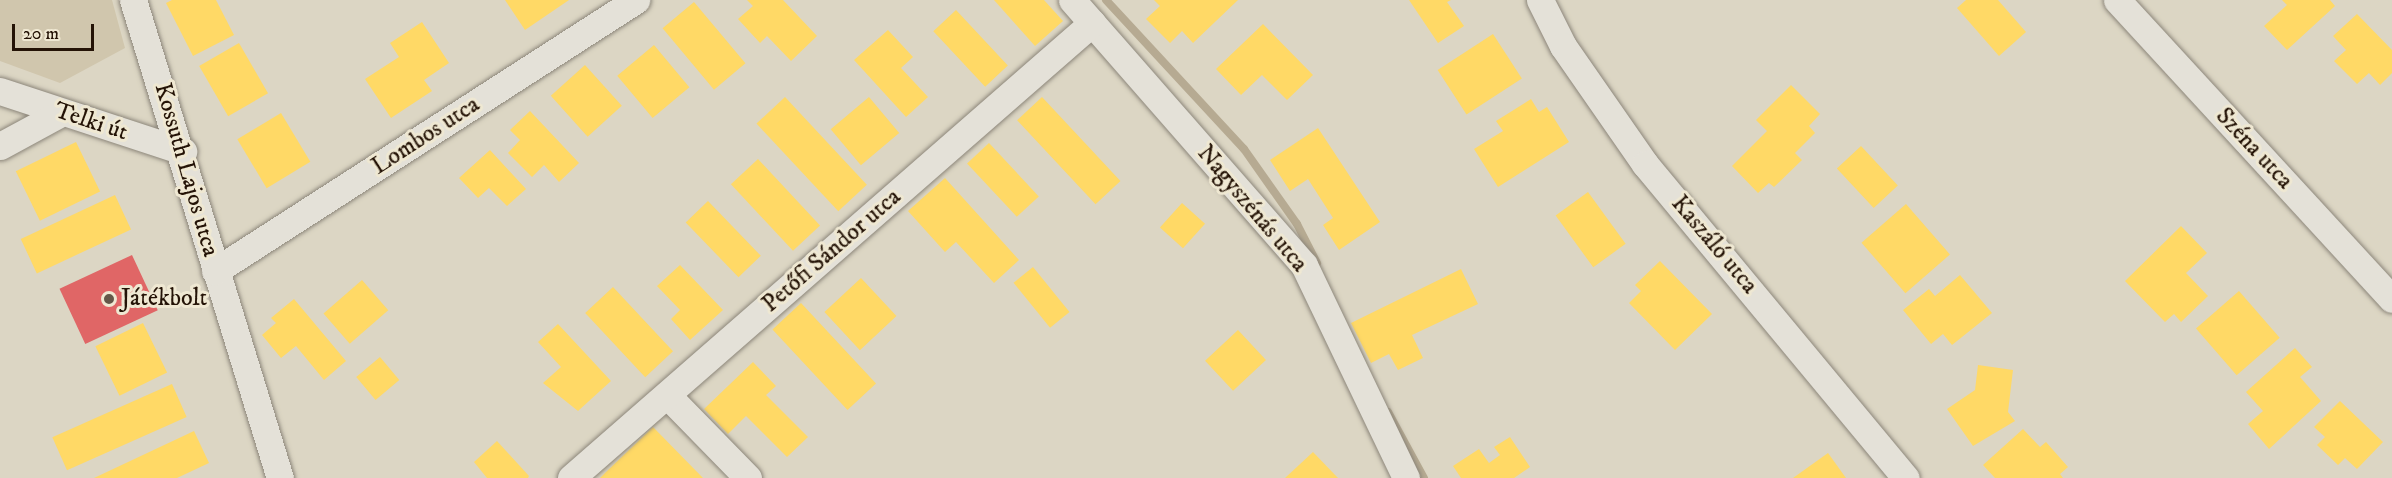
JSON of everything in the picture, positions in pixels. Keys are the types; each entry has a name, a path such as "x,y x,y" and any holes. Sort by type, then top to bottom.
{"street":[{"name":"Kossuth Lajos utca","path":"133,0 183,151 215,271 280,478"},
{"name":"Lombos utca","path":"215,271 636,0"},
{"name":"Nagyszénás utca","path":"1072,0 1304,265 1406,478"},
{"name":"Kaszáló utca","path":"1540,0 1563,46 1645,164 1906,478"},
{"name":"Széna utca","path":"2117,0 2392,299"},
{"name":"Petőfi Sándor utca","path":"570,478 1092,23"},
{"name":"Telki út","path":"0,91 61,113 183,151"},
{"path":"0,146 61,113"},
{"path":"667,395 748,478"}],"shaded area":[{"path":"0,0 112,0 125,48 60,83 0,61"}],"building: Homes":[{"path":"172,0 216,0 234,35 193,56 166,3"},
{"path":"505,0 569,0 525,30"},
{"path":"747,0 783,0 817,36 791,61 767,36 760,43 738,19 753,6"},
{"path":"994,0 1044,0 1063,21 1035,46"},
{"path":"1154,0 1238,0 1193,43 1182,31 1170,43 1146,19 1160,6"},
{"path":"1409,0 1451,0 1447,2 1464,26 1438,43"},
{"path":"1966,0 1998,0 2026,32 1999,56 1957,8"},
{"path":"2282,0 2330,0 2335,6 2287,50 2264,26 2287,5"},
{"path":"694,2 745,63 714,90 663,28"},
{"path":"956,10 1008,66 985,87 933,31"},
{"path":"2357,14 2392,50 2392,73 2380,85 2369,73 2357,84 2334,61 2346,50 2333,36"},
{"path":"422,22 449,63 424,80 432,91 391,118 365,79 399,57 390,43"},
{"path":"1263,24 1313,75 1287,100 1262,75 1241,95 1216,69"},
{"path":"888,30 913,57 901,68 928,97 906,117 854,60"},
{"path":"1493,34 1522,78 1467,114 1438,70"},
{"path":"239,43 268,93 228,116 199,66"},
{"path":"654,45 689,87 653,118 617,76"},
{"path":"585,65 622,106 588,137 551,96"},
{"path":"1791,85 1820,114 1809,126 1815,133 1795,153 1802,160 1774,187 1769,183 1758,193 1732,166 1767,131 1756,120"},
{"path":"785,97 867,185 838,211 756,124"},
{"path":"869,97 899,133 861,165 831,129"},
{"path":"1042,97 1120,181 1096,204 1017,120"},
{"path":"1531,99 1539,112 1547,107 1569,142 1498,187 1474,149 1503,131 1496,121"},
{"path":"530,111 579,163 559,182 544,165 532,177 508,153 520,140 510,130"},
{"path":"281,113 310,162 267,188 237,139"},
{"path":"1318,128 1380,222 1339,250 1323,225 1333,218 1308,179 1290,191 1270,160"},
{"path":"76,142 100,191 40,221 16,171"},
{"path":"989,143 1039,196 1017,217 967,163"},
{"path":"1861,146 1898,185 1874,208 1837,169"},
{"path":"490,150 526,189 507,206 489,188 478,198 459,178"},
{"path":"758,159 820,226 793,251 731,184"},
{"path":"945,178 1019,260 994,283 956,242 945,252 908,211"},
{"path":"1588,192 1626,244 1593,267 1556,216"},
{"path":"115,195 131,229 37,273 21,239"},
{"path":"708,201 761,256 738,277 686,223"},
{"path":"1182,203 1205,224 1183,248 1160,228"},
{"path":"1906,204 1950,255 1905,293 1861,243"},
{"path":"2181,226 2207,253 2186,273 2208,296 2181,322 2174,314 2165,322 2125,281"},
{"path":"1660,261 1712,314 1675,350 1629,303 1641,291 1635,285"},
{"path":"680,265 723,310 690,340 671,319 680,310 657,286"},
{"path":"1033,267 1070,312 1050,328 1014,283"},
{"path":"1461,269 1478,304 1412,335 1423,358 1398,370 1389,354 1371,363 1351,323"},
{"path":"1960,275 1992,313 1952,345 1943,334 1931,344 1903,310 1929,289 1935,296"},
{"path":"861,278 896,316 860,350 824,312"},
{"path":"362,280 388,310 350,344 324,313"},
{"path":"613,287 673,351 645,377 585,313"},
{"path":"2239,291 2280,338 2237,375 2196,328"},
{"path":"294,299 346,361 324,380 296,346 281,358 262,335 276,323 271,318"},
{"path":"801,303 876,383 847,410 772,330"},
{"path":"143,323 167,372 119,396 95,346"},
{"path":"558,324 611,381 578,411 543,383 561,367 538,342"},
{"path":"1238,330 1266,360 1233,391 1205,361"},
{"path":"2295,348 2312,367 2300,377 2321,401 2269,449 2248,424 2263,411 2246,392"},
{"path":"380,357 399,380 376,400 356,377"},
{"path":"753,362 776,386 766,395 808,437 787,457 746,416 728,434 704,409"},
{"path":"1978,365 2013,370 2008,412 2015,421 1973,446 1947,409 1975,390"},
{"path":"172,384 187,417 67,470 52,437"},
{"path":"2340,401 2383,442 2357,469 2345,458 2338,465 2317,445 2325,437 2314,427"},
{"path":"653,427 703,478 600,478 606,472"},
{"path":"2023,429 2040,447 2046,442 2068,467 2060,474 2063,478 1995,478 1983,465"},
{"path":"194,431 209,463 177,478 94,478"},
{"path":"1510,437 1530,467 1514,478 1461,478 1453,466 1479,449 1489,463 1500,455 1494,447"},
{"path":"497,441 529,476 528,478 487,478 474,462"},
{"path":"1313,452 1338,478 1285,478"},
{"path":"1828,453 1846,478 1793,478"}],"building: Shops":[{"name":"Játékbolt","path":"132,255 158,310 85,344 59,289"}],"waterway":[{"path":"1106,0 1244,149 1297,224 1317,263"},
{"path":"1388,412 1424,478"}],"place":[{"name":"Játékbolt","path":"109,299"}]}
